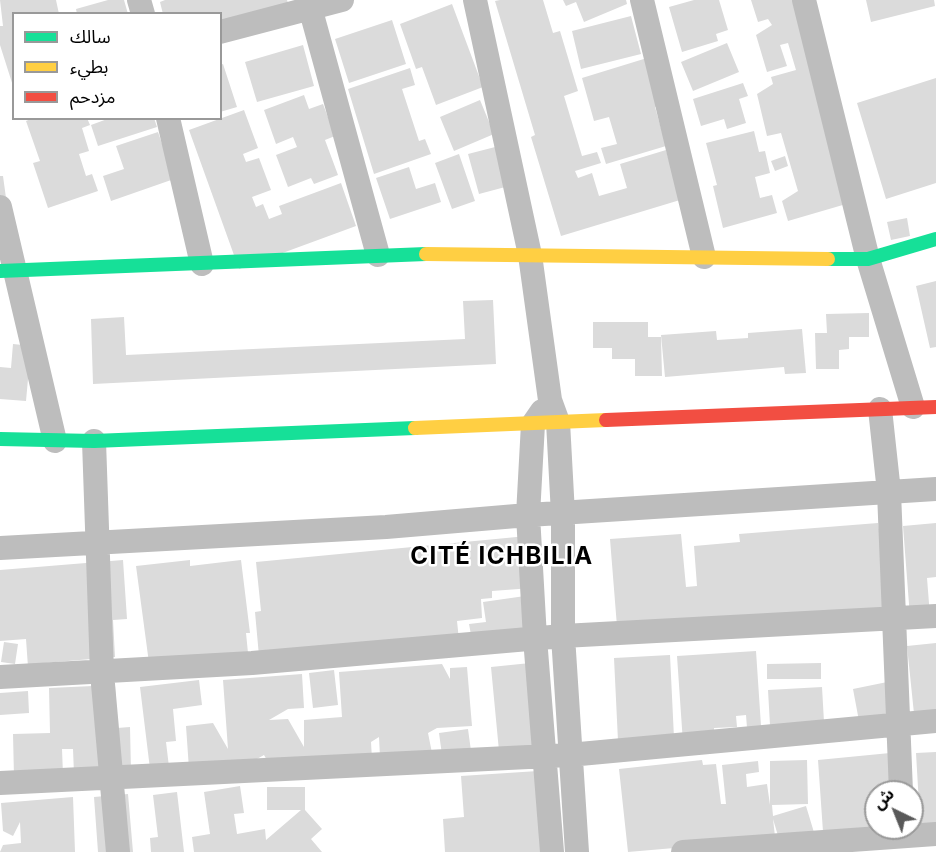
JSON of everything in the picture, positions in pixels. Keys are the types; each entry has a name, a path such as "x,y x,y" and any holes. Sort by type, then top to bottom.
{"street":[{"path":"222,31 309,4 342,0"},
{"path":"475,0 530,255 554,411 563,514 563,636 577,852"},
{"path":"642,0 704,257"},
{"path":"0,438 94,441 532,424 554,411 925,407 868,258 804,0"},
{"path":"309,4 378,255"},
{"path":"168,120 202,264"},
{"path":"0,207 8,271 55,441"},
{"path":"8,271 378,255 868,258 936,239"},
{"path":"880,409 889,492 900,780"},
{"path":"532,424 528,514 535,638 552,852"},
{"path":"94,441 102,673 118,852"},
{"path":"0,548 386,527 528,514 563,514 936,489"},
{"path":"0,677 252,663 563,636 936,616"},
{"path":"0,783 569,755 936,721"},
{"path":"683,852 887,840"}],"building":[{"path":"0,0 56,0 59,12 12,12 12,83 0,45 0,26 3,26"},
{"path":"108,0 124,0 127,12 77,12 76,9"},
{"path":"165,0 287,0 291,12 222,33 222,12 162,12 160,2"},
{"path":"543,0 553,33 560,31 578,91 564,96 582,156 597,152 601,163 575,171 578,178 592,173 599,196 627,188 620,164 666,150 680,200 561,236 531,137 535,135 495,1"},
{"path":"563,0 626,0 627,4 584,22 576,2 566,6"},
{"path":"694,0 719,0 728,30 716,34 718,41 682,52 669,7"},
{"path":"751,0 794,0 853,202 788,221 782,201 798,191 781,133 767,136 757,94 773,84 771,77 796,70 788,43 780,45 787,66 767,72 756,35 772,25 768,19 758,22"},
{"path":"866,0 934,0 935,6 871,22"},
{"path":"452,4 483,87 436,105 422,67 416,69 400,24"},
{"path":"631,16 641,54 581,69 572,31"},
{"path":"392,20 406,64 349,83 335,39"},
{"path":"727,43 739,72 693,91 681,62"},
{"path":"303,45 314,86 257,102 245,62"},
{"path":"647,58 661,105 655,107 666,146 606,164 601,148 617,144 609,117 594,121 582,78"},
{"path":"222,64 237,107 222,111"},
{"path":"410,68 415,85 402,89 419,141 425,139 431,154 374,174 348,89"},
{"path":"936,78 936,183 886,199 857,103"},
{"path":"743,83 748,96 739,99 746,123 727,129 724,119 701,126 693,99"},
{"path":"304,95 309,109 323,104 335,136 325,140 338,175 314,184 311,178 288,187 276,155 297,147 293,137 276,144 264,110"},
{"path":"480,100 494,134 454,151 440,117"},
{"path":"244,110 258,148 243,154 246,162 259,158 271,190 252,197 256,207 263,204 269,219 282,214 279,206 341,183 356,226 239,269 189,130 222,120 222,118"},
{"path":"88,120 90,125 82,128 89,151 79,154 86,176 92,174 98,191 48,208 33,163 40,161 26,121"},
{"path":"105,120 155,120 157,127 98,146 91,125"},
{"path":"754,131 759,152 765,151 770,173 755,177 760,198 772,195 777,213 723,228 713,186 717,185 706,143"},
{"path":"158,132 174,179 111,201 103,176 124,169 116,146"},
{"path":"499,146 509,186 479,194 468,154"},
{"path":"459,154 475,201 452,209 435,163"},
{"path":"785,156 788,166 775,171 771,161"},
{"path":"409,167 416,189 435,183 441,202 390,219 376,178"},
{"path":"0,176 3,176 9,220 0,222"},
{"path":"907,218 910,236 891,240 887,222"},
{"path":"936,281 936,347 930,348 916,286"},
{"path":"493,300 496,364 93,384 91,319 124,317 126,355 465,339 463,301"},
{"path":"869,313 869,337 849,337 849,349 839,350 839,369 816,369 815,333 827,333 826,314"},
{"path":"593,322 648,322 648,337 661,337 662,376 635,376 635,359 612,359 612,348 593,348"},
{"path":"802,329 806,373 785,374 784,367 665,377 661,335 716,331 717,340 748,338 748,333"},
{"path":"13,344 42,347 28,379 26,401 0,399 0,367 11,368"},
{"path":"878,523 893,617 618,639 610,539 681,534 686,587 697,586 694,546 740,542 739,534"},
{"path":"936,523 936,577 927,578 930,616 910,617 903,526"},
{"path":"527,536 532,588 492,591 492,598 481,599 482,618 457,621 459,640 259,656 255,612 261,611 256,562"},
{"path":"123,560 127,619 113,620 115,657 44,663 28,667 26,639 0,641 0,570"},
{"path":"190,560 190,566 241,560 250,633 246,633 248,653 149,663 136,566"},
{"path":"539,594 545,638 472,640 469,624 486,622 483,602"},
{"path":"4,642 18,644 15,664 1,662"},
{"path":"936,643 936,730 916,733 907,646"},
{"path":"756,651 761,726 770,725 768,690 822,687 824,722 748,741 746,715 736,716 737,727 714,728 714,741 683,743 677,656"},
{"path":"670,655 674,738 618,741 614,658"},
{"path":"540,662 548,747 499,751 491,667"},
{"path":"821,663 821,679 767,679 767,664"},
{"path":"442,664 450,679 450,668 467,667 472,726 437,728 428,733 432,753 380,757 379,737 371,742 372,759 271,767 264,755 246,765 189,769 186,726 213,723 228,749 223,680 302,674 304,708 288,709 269,720 288,719 304,747 304,720 342,717 339,672"},
{"path":"334,670 338,705 313,708 309,673"},
{"path":"199,680 202,705 173,709 176,741 166,742 169,767 150,769 140,687"},
{"path":"897,680 906,729 862,737 853,689"},
{"path":"115,685 117,728 130,727 131,772 74,774 73,749 62,749 63,775 14,777 13,734 50,733 49,688"},
{"path":"28,691 29,713 0,715 0,693"},
{"path":"468,729 471,751 442,755 439,733"},
{"path":"936,752 936,839 924,839 924,780 918,780 916,753"},
{"path":"890,753 898,780 864,780 864,832 824,846 818,760"},
{"path":"702,760 703,765 716,764 721,804 726,804 722,765 758,761 759,772 746,774 747,787 767,784 770,805 770,761 807,760 808,804 772,805 773,816 806,806 816,839 782,849 773,819 776,845 709,845 628,852 619,769"},
{"path":"538,771 552,852 445,852 443,819 464,817 461,776"},
{"path":"240,786 244,813 234,814 237,834 265,829 266,840 301,810 267,810 267,787 305,787 305,810 322,829 311,839 322,852 194,852 192,837 210,834 204,792"},
{"path":"177,792 184,852 151,852 150,838 158,837 153,795"},
{"path":"128,794 133,852 98,852 94,797"},
{"path":"73,797 75,852 0,852 3,845 21,843 20,822 13,836 3,831 1,803"}],"traffic: fast":[{"path":"828,259 868,259 936,239"},
{"path":"0,271 426,254"},
{"path":"0,439 94,441 415,428"}],"traffic: slow":[{"path":"426,254 828,259"},
{"path":"415,428 606,420"}],"traffic: jam":[{"path":"606,420 936,407"}],"district":[{"name":"CITÉ ICHBILIA","path":"502,557"}]}
